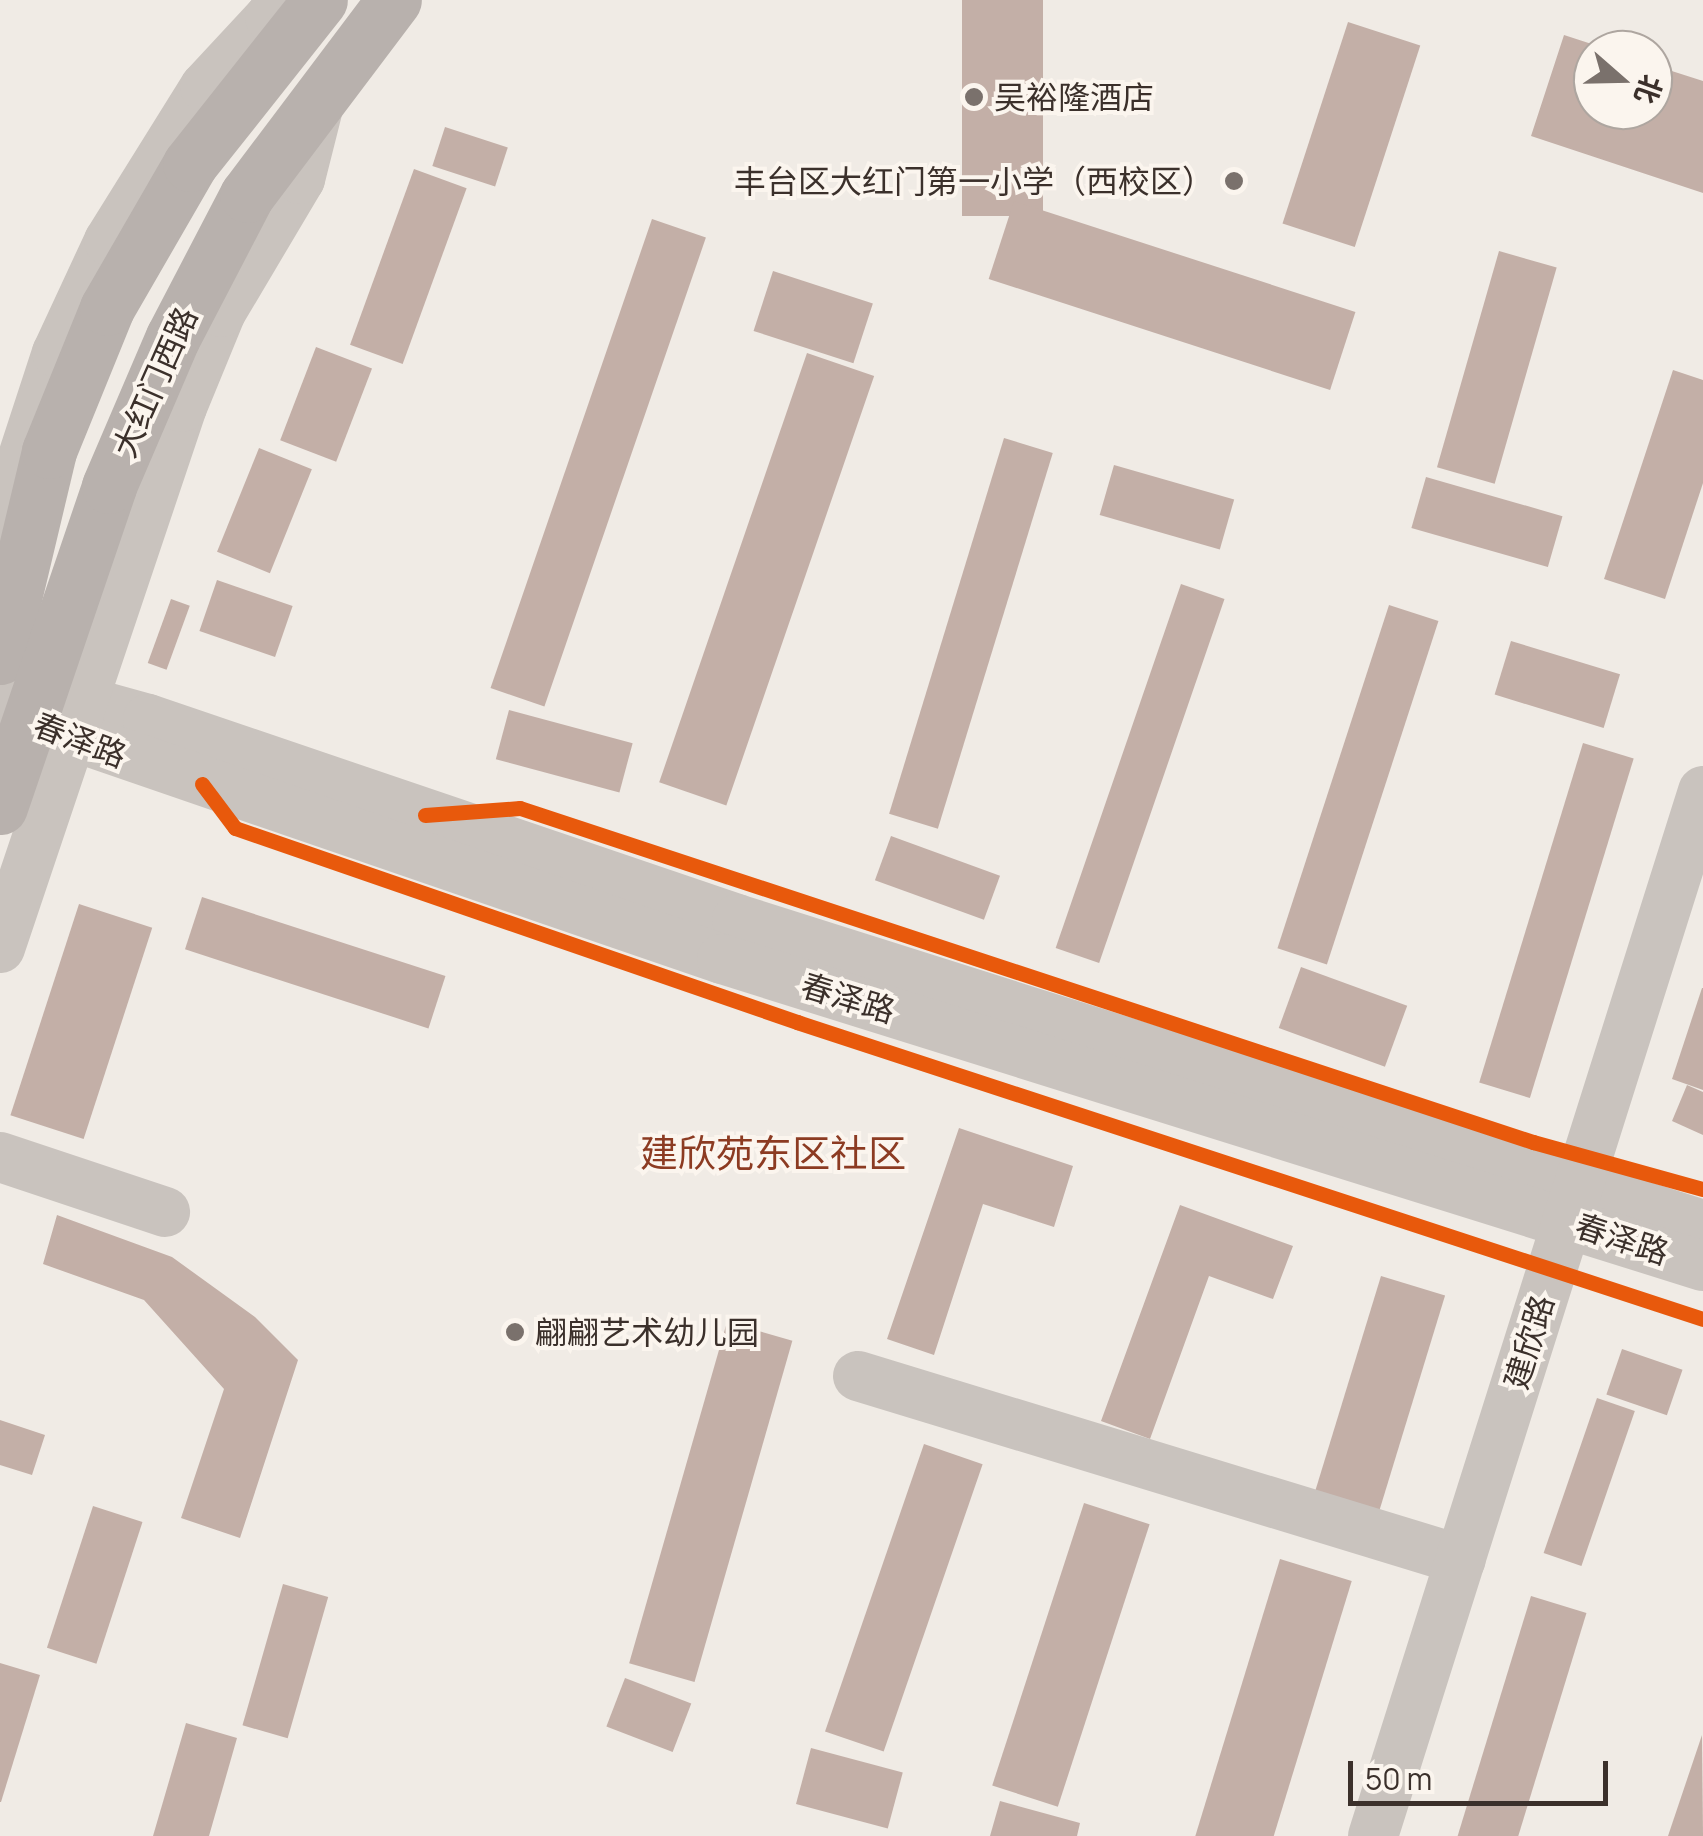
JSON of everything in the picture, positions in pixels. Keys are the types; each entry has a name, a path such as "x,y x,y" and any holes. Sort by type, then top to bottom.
{"main road":[{"name":"大红门西路","path":"0,807 38,706 109,486 173,337 247,195 323,86 394,0"},
{"path":"0,657 49,451 89,319 190,164 311,9"}],"street":[{"path":"0,528 89,319"},
{"path":"0,948 38,706"},
{"name":"春泽路","path":"38,706 722,958 1573,1203 1703,1225"},
{"name":"建欣路","path":"1374,1836 1703,791"},
{"path":"0,1157 165,1212"},
{"name":"春泽路","path":"1573,1203 1703,1266"},
{"path":"858,1376 1460,1560"}],"building":[{"path":"962,0 1043,0 1043,216 962,216"},
{"path":"1348,22 1420,45 1355,247 1282,224"},
{"path":"1564,35 1573,38 1573,130 1673,130 1673,71 1703,81 1703,193 1531,136"},
{"path":"445,127 508,147 495,186 432,166"},
{"path":"414,169 467,188 403,364 350,345"},
{"path":"1014,201 1355,312 1330,390 989,279"},
{"path":"652,219 706,238 544,707 491,688"},
{"path":"1499,251 1557,268 1495,484 1437,467"},
{"path":"773,271 873,303 853,363 754,331"},
{"path":"316,347 372,369 336,462 280,440"},
{"path":"807,353 874,376 726,805 659,782"},
{"path":"1673,370 1703,380 1703,483 1665,599 1604,579"},
{"path":"1004,438 1053,453 938,829 889,814"},
{"path":"259,448 312,469 270,573 217,552"},
{"path":"1114,465 1234,499 1220,549 1100,515"},
{"path":"1426,477 1562,516 1548,567 1411,528"},
{"path":"217,580 293,606 275,657 199,631"},
{"path":"1181,584 1224,599 1099,963 1056,948"},
{"path":"171,599 190,606 167,670 148,663"},
{"path":"1389,605 1438,621 1327,964 1277,948"},
{"path":"1511,641 1620,674 1604,728 1495,695"},
{"path":"509,710 633,743 619,792 496,759"},
{"path":"1583,743 1634,758 1530,1098 1479,1082"},
{"path":"891,836 1000,876 984,920 875,880"},
{"path":"202,897 445,976 428,1028 185,949"},
{"path":"79,904 152,928 84,1139 10,1115"},
{"path":"1301,967 1407,1006 1385,1067 1279,1028"},
{"path":"1703,988 1703,1090 1672,1079"},
{"path":"1687,1085 1703,1092 1703,1135 1672,1121"},
{"path":"959,1128 1073,1166 1054,1227 983,1204 934,1355 887,1339"},
{"path":"1180,1205 1293,1246 1273,1299 1209,1276 1150,1439 1101,1421"},
{"path":"57,1215 172,1257 255,1317 298,1360 240,1538 181,1518 224,1389 144,1300 43,1264"},
{"path":"1381,1276 1445,1296 1377,1517 1313,1498"},
{"path":"727,1322 792,1341 695,1682 629,1663"},
{"path":"1622,1349 1683,1370 1667,1415 1606,1394"},
{"path":"1597,1398 1635,1411 1581,1566 1544,1553"},
{"path":"0,1420 45,1435 32,1475 0,1465"},
{"path":"924,1444 983,1464 884,1752 825,1731"},
{"path":"1084,1503 1150,1524 1058,1807 992,1785"},
{"path":"93,1506 142,1522 96,1664 47,1648"},
{"path":"1280,1559 1352,1581 1274,1836 1195,1836"},
{"path":"283,1584 328,1597 288,1738 242,1725"},
{"path":"1531,1596 1586,1613 1518,1836 1458,1836"},
{"path":"0,1663 40,1675 1,1802 0,1802"},
{"path":"625,1678 691,1703 673,1752 606,1727"},
{"path":"186,1723 237,1738 209,1836 153,1836"},
{"path":"1702,1735 1703,1836 1668,1836"},
{"path":"811,1748 903,1773 888,1829 796,1804"},
{"path":"1000,1801 1080,1823 1077,1836 990,1836"}],"cycle path":[{"path":"202,784 235,828 797,1022 1703,1319"},
{"path":"425,815 520,808 1533,1142 1703,1189"}],"place":[{"name":"吴裕隆酒店","path":"974,97"},
{"name":"丰台区大红门第一小学（西校区）","path":"1234,181"},
{"name":"翩翩艺术幼儿园","path":"515,1332"}],"district":[{"name":"建欣苑东区社区","path":"773,1153"}]}
